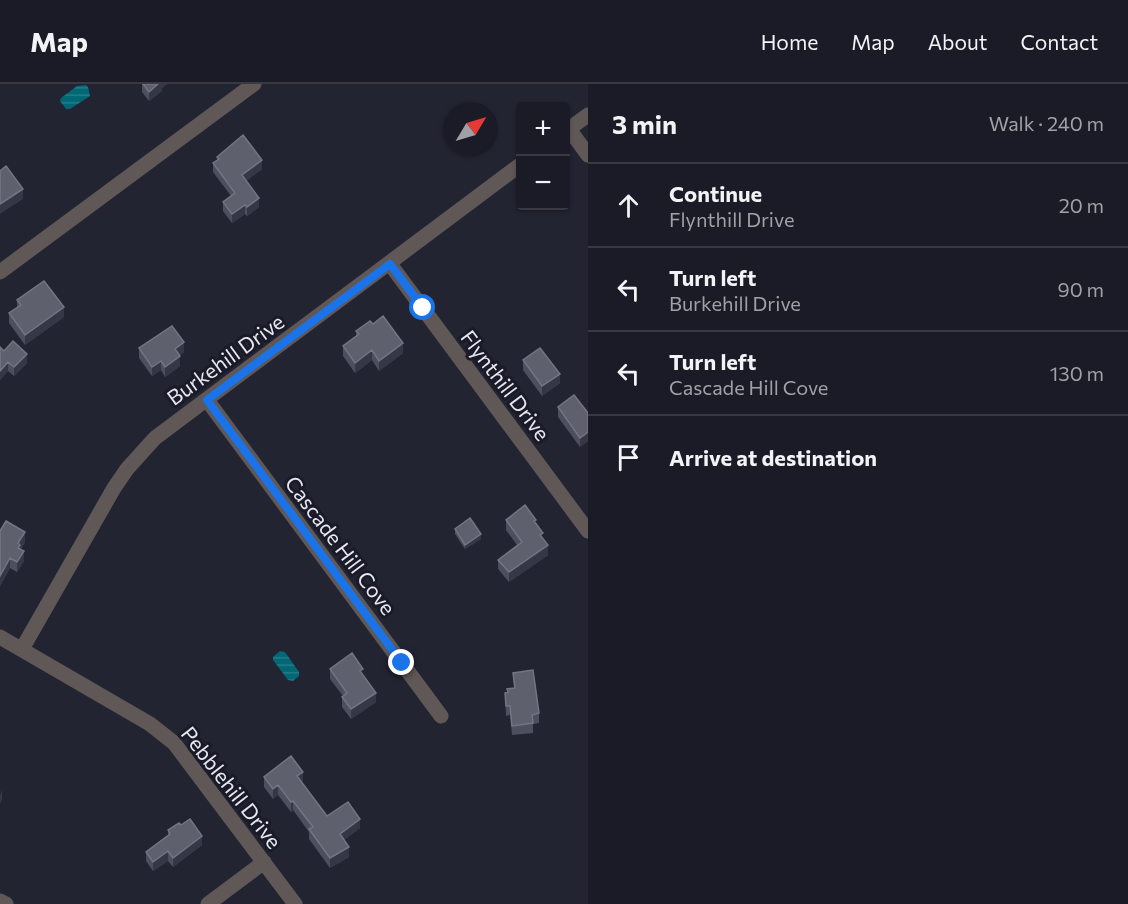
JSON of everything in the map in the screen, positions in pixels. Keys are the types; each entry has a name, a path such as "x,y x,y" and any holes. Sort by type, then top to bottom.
{"street":[{"path":"0,272 254,84"},
{"path":"570,128 588,115"},
{"path":"570,133 588,154"},
{"name":"Burkehill Drive","path":"22,649 105,503 127,469 155,438 516,168"},
{"name":"Flynthill Drive","path":"390,264 588,531"},
{"name":"Cascade Hill Cove","path":"207,400 441,716"},
{"name":"Pebblehill Drive","path":"0,637 161,731 189,761 295,904"},
{"path":"208,904 264,862"},
{"path":"0,901 6,904"}],"water":[{"path":"86,85 90,96 70,109 66,109 60,101 61,98 77,86"},
{"path":"280,651 285,652 299,672 299,676 293,681 288,680 273,660 273,657"}],"building":[{"path":"143,84 158,84 149,92"},
{"path":"243,135 262,160 242,175 259,198 232,214 223,202 235,193 213,163"},
{"path":"6,166 23,189 0,204 0,171"},
{"path":"44,281 64,307 25,335 9,313 21,305 17,300"},
{"path":"383,316 403,343 379,361 372,350 355,363 343,346 359,334 356,331 370,321 373,324"},
{"path":"172,326 184,342 175,349 180,356 165,367 161,361 152,367 139,348"},
{"path":"13,341 27,354 14,367 8,362 0,371 0,347 4,351"},
{"path":"540,348 560,374 542,386 523,360"},
{"path":"574,395 588,413 588,432 580,438 558,407"},
{"path":"525,505 536,520 534,521 543,533 540,535 548,545 509,572 498,560 522,542 506,520"},
{"path":"470,518 481,534 465,545 455,529"},
{"path":"6,521 25,532 18,543 20,545 18,548 24,551 17,562 10,558 0,576 0,531"},
{"path":"352,653 363,669 360,671 376,693 351,709 342,697 347,693 330,669"},
{"path":"533,670 539,713 532,715 533,723 512,726 510,706 506,706 505,693 508,692 507,689 515,688 513,673"},
{"path":"291,756 303,772 297,776 327,816 348,802 360,819 340,834 349,847 330,858 309,829 313,827 293,801 291,802 278,785 273,789 264,777"},
{"path":"190,819 202,836 173,858 168,851 153,862 146,852 170,834 168,830"}],"route":[{"path":"402,663 207,400 390,264 423,308"}]}
